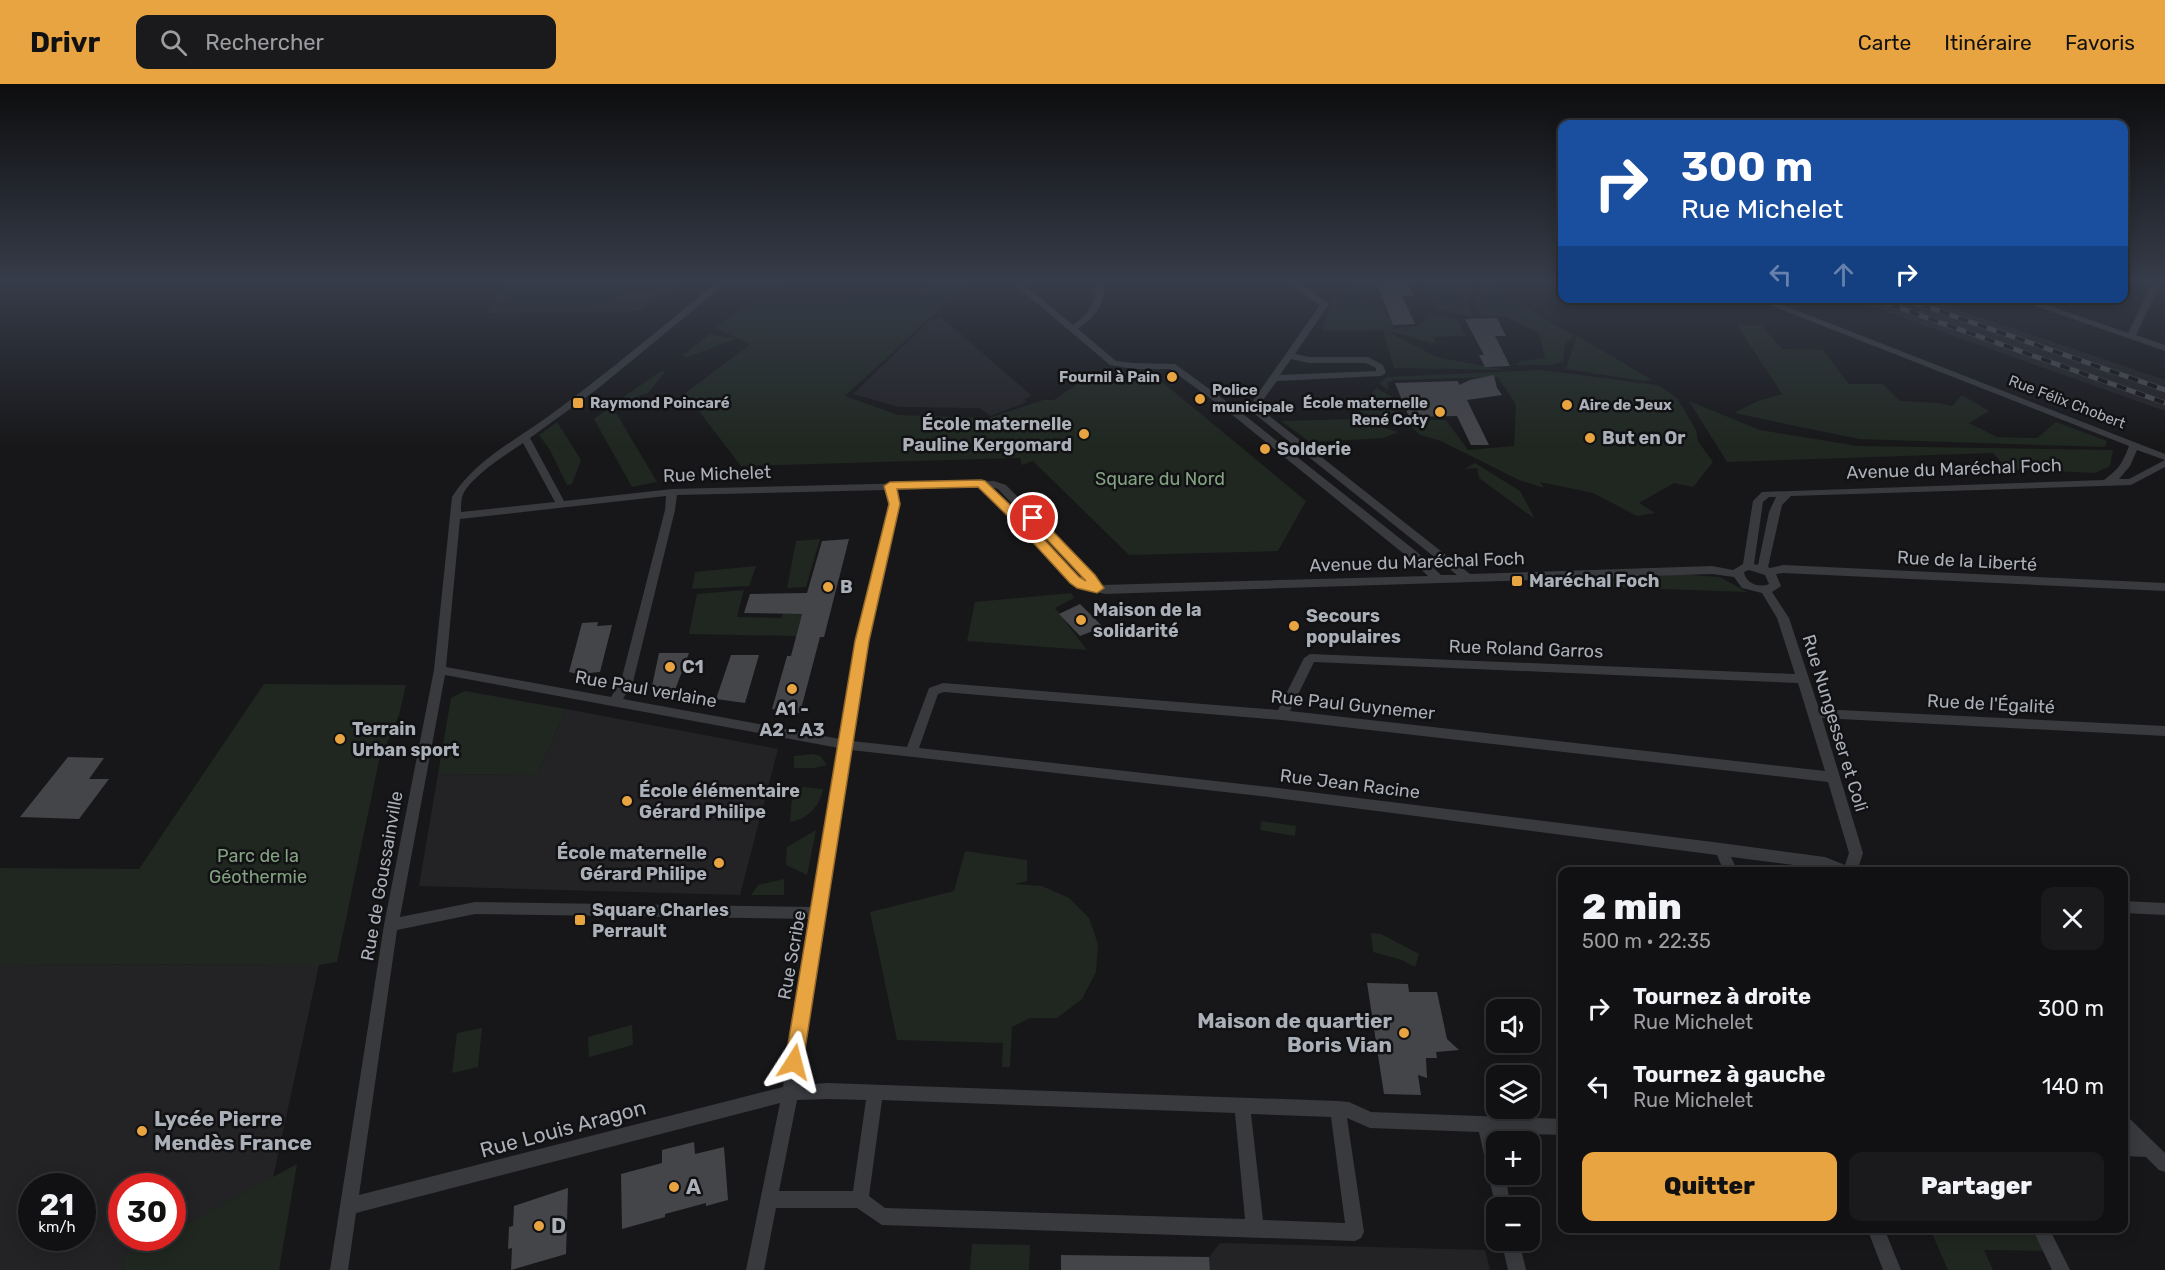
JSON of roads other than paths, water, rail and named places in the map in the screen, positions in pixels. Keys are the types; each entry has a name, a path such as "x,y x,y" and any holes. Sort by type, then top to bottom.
{"street":[{"path":"561,504 525,437 547,422 651,337"},
{"path":"1083,337 1113,363 1134,366 1172,366 1228,407 1413,555 1438,579"},
{"path":"1253,408 1303,337"},
{"name":"Rue Félix Chobert","path":"1858,337 2165,457"},
{"path":"2135,337 2165,348"},
{"path":"1274,378 1381,374 1380,367 1368,360 1309,360 1290,356"},
{"path":"1228,407 1253,408 1468,578"},
{"name":"Rue de Goussainville","path":"339,1270 391,926 440,670 457,497 461,489 525,437"},
{"path":"2106,481 2117,478 2123,471 2134,444"},
{"name":"Avenue du Maréchal Foch","path":"1748,566 1758,501 1766,494 2106,481 2131,482 2165,463"},
{"name":"Rue Michelet","path":"455,516 672,492 981,483 1022,522 1074,580 1082,585 1097,588"},
{"name":"Rue Scribe","path":"755,1270 790,1092 862,641 894,504 890,486"},
{"path":"615,701 627,682 670,510 672,492"},
{"name":"Avenue du Maréchal Foch","path":"1766,571 1775,508 1779,500 1787,494 1802,492"},
{"path":"1748,566 1738,570 1737,574 1739,579 1750,587 1765,590 1774,586 1773,577 1766,571"},
{"name":"Rue de la Liberté","path":"1748,566 1766,571 1784,568 2165,587"},
{"name":"Avenue du Maréchal Foch","path":"1097,588 1119,590 1712,570 1737,574"},
{"name":"Rue Nungesser et Coli","path":"1765,590 1783,618 1814,713 1856,853 1850,867"},
{"name":"Rue Roland Garros","path":"1282,715 1310,658 1803,679"},
{"name":"Rue Paul verlaine","path":"440,670 846,745"},
{"name":"Rue Paul Guynemer","path":"911,752 933,691 943,687 1282,715 1833,777"},
{"name":"Rue de l'Égalité","path":"1814,713 2165,731"},
{"name":"Rue Jean Racine","path":"846,745 1269,792 1721,849 1825,863 1835,867"},
{"path":"1721,849 1729,867"},
{"path":"2128,907 2165,909"},
{"path":"391,926 475,908 819,913"},
{"path":"790,1092 1095,1099 1338,1109 1349,1110 1370,1120 1558,1127"},
{"name":"Rue Louis Aragon","path":"347,1207 790,1092"},
{"path":"860,1200 875,1093"},
{"path":"1242,1106 1255,1228"},
{"path":"769,1199 860,1200 882,1216 1355,1232 1338,1109"},
{"path":"1486,1125 1501,1197"},
{"path":"2128,1129 2165,1164"},
{"path":"2128,1148 2149,1149"},
{"path":"1877,1233 1892,1270"},
{"path":"2042,1233 2061,1270"},
{"path":"1513,1251 1517,1270"}],"railway":[{"path":"1982,337 2165,403"},
{"path":"2014,337 2165,390"}],"place":[{"name":"Fournil à Pain","path":"1172,377"},
{"name":"Police municipale","path":"1200,399"},
{"name":"Raymond Poincaré","path":"578,403"},
{"name":"Aire de Jeux","path":"1567,405"},
{"name":"École maternelle René Coty","path":"1440,412"},
{"name":"École maternelle Pauline Kergomard","path":"1084,434"},
{"name":"But en Or","path":"1590,438"},
{"name":"Solderie","path":"1265,449"},
{"name":"Maréchal Foch","path":"1517,581"},
{"name":"B","path":"828,587"},
{"name":"Maison de la solidarité","path":"1081,620"},
{"name":"Secours populaires","path":"1294,626"},
{"name":"C1","path":"670,667"},
{"name":"A1 - A2 - A3","path":"792,689"},
{"name":"Terrain Urban sport","path":"340,739"},
{"name":"École élémentaire Gérard Philipe","path":"627,801"},
{"name":"École maternelle Gérard Philipe","path":"719,863"},
{"name":"Square Charles Perrault","path":"580,920"},
{"name":"Maison de quartier Boris Vian","path":"1404,1033"},
{"name":"Lycée Pierre Mendès France","path":"142,1131"},
{"name":"A","path":"674,1187"},
{"name":"D","path":"539,1226"}],"park label":[{"name":"Square du Nord","path":"1160,479"},
{"name":"Parc de la Géothermie","path":"258,866"}]}
